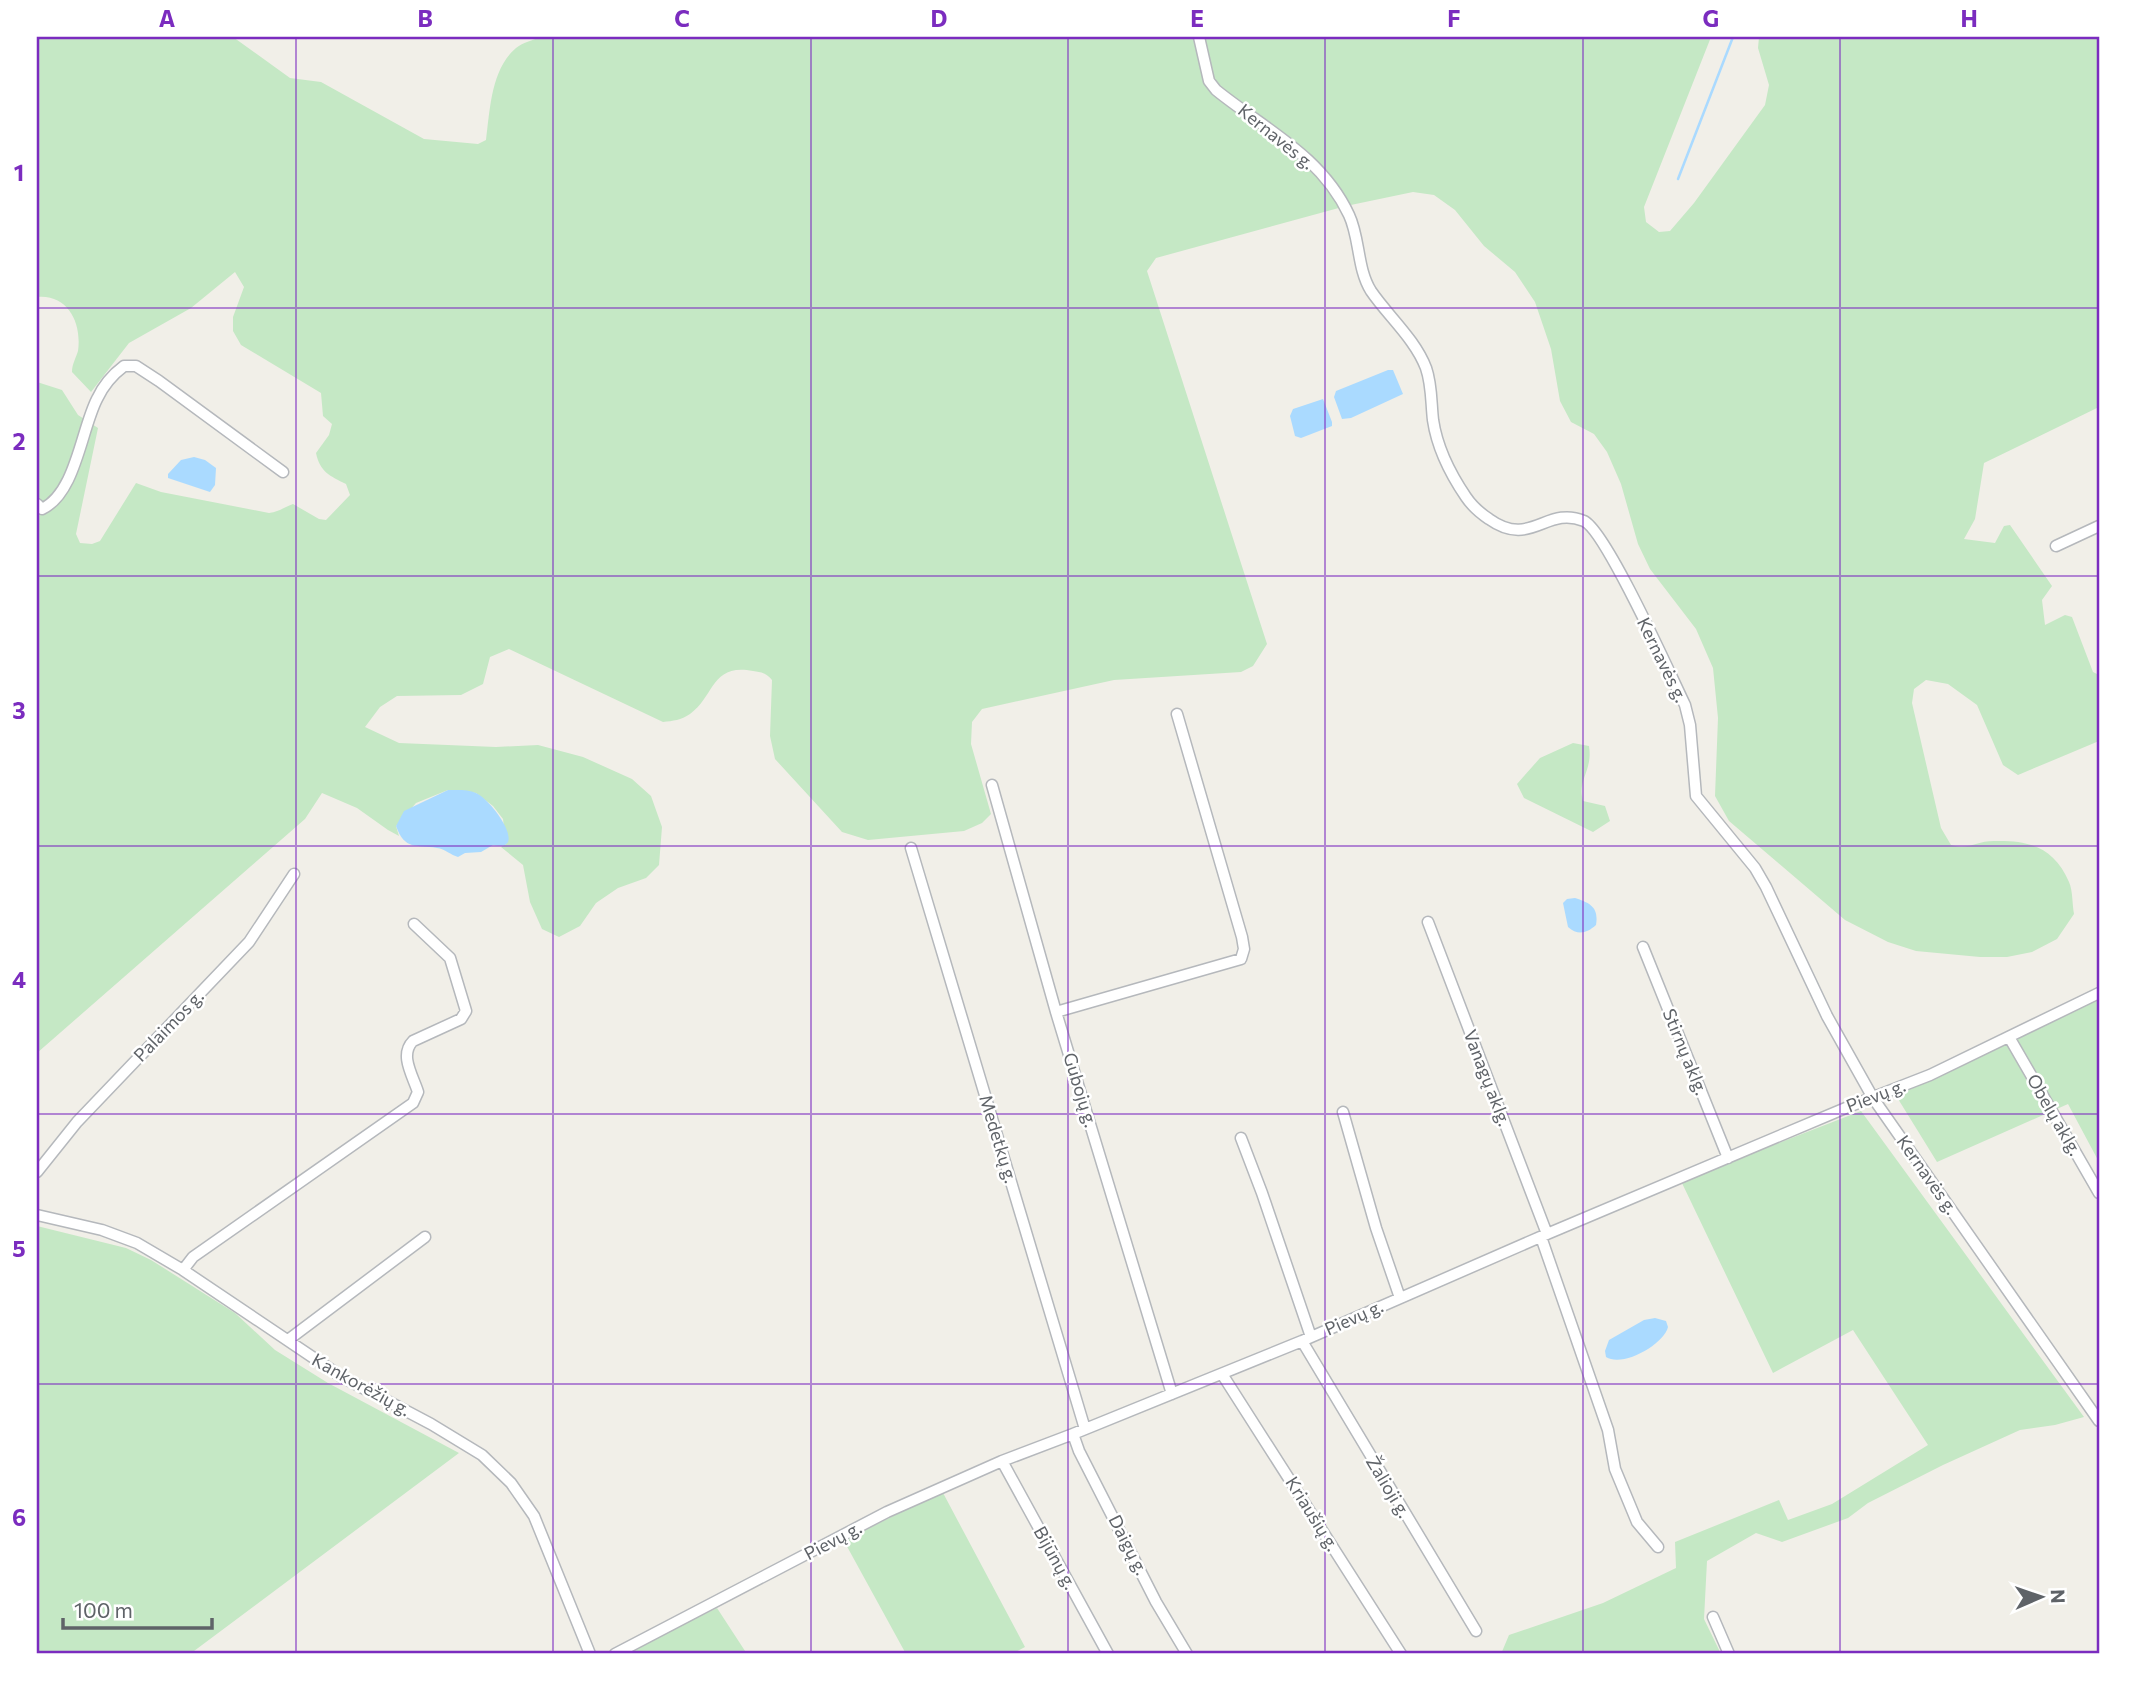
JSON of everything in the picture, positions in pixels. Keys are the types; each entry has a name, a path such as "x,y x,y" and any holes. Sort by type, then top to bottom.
{"street":[{"name":"Kernavės g.","path":"1199,37 1209,81 1216,90 1302,153 1337,194 1355,229 1370,289 1425,365 1440,445 1451,472 1467,499 1479,512 1510,531 1523,531 1552,520 1568,518 1584,521 1606,545 1685,705 1690,725 1696,796 1755,868 1827,1016 1873,1098 2099,1421"},
{"path":"37,504 43,509 54,503 73,466 96,400 113,374 124,366 136,366 283,472"},
{"path":"2056,546 2099,526"},
{"path":"1056,1012 1241,958 1244,949 1242,937 1177,714"},
{"name":"Gubojų g.","path":"992,785 1056,1012 1172,1394"},
{"name":"Medetkų g.","path":"911,848 1085,1429"},
{"name":"Palaimos g.","path":"37,1172 76,1122 249,942 294,874"},
{"name":"Vanagų aklg.","path":"1428,922 1544,1235 1608,1430 1615,1469 1637,1522 1658,1547"},
{"path":"183,1270 193,1257 413,1103 418,1092 406,1055 408,1046 461,1019 466,1011 450,958 414,924"},
{"name":"Stirnų aklg.","path":"1643,947 1728,1158"},
{"name":"Pievų g.","path":"614,1654 887,1512 1002,1461 1223,1374 1544,1235 1930,1075 2099,993"},
{"name":"Obelų aklg.","path":"2009,1037 2099,1193"},
{"path":"1343,1112 1376,1228 1400,1298"},
{"name":"Žalioji g.","path":"1241,1138 1262,1193 1306,1339 1476,1631"},
{"name":"Kankorėžių g.","path":"37,1215 121,1236 155,1252 342,1377 431,1424 482,1455 512,1483 534,1516 590,1654"},
{"path":"288,1340 425,1237"},
{"name":"Kriaušių g.","path":"1223,1374 1401,1654"},
{"name":"Daigų g.","path":"1073,1434 1079,1451 1156,1602 1187,1654"},
{"name":"Bijūnų g.","path":"1002,1461 1108,1654"},
{"path":"1713,1617 1729,1654"}],"green space":[{"path":"37,37 233,37 290,78 321,82 424,139 478,144 486,140 493,91 501,67 516,48 541,37 1711,37 1644,207 1646,222 1659,232 1670,231 1694,203 1765,105 1769,85 1758,48 1759,37 2099,37 2099,407 1984,463 1975,519 1964,539 1995,543 2004,526 2010,525 2052,586 2042,600 2045,625 2065,615 2072,617 2093,672 2099,675 2099,741 2018,775 2003,765 1977,705 1948,684 1926,680 1914,689 1912,703 1941,828 1951,845 2007,841 2029,844 2048,853 2063,870 2070,886 2074,914 2057,939 2032,952 2007,957 1980,957 1916,951 1888,942 1845,920 1729,821 1715,796 1718,718 1713,668 1696,629 1650,569 1638,544 1621,484 1607,452 1594,434 1571,422 1560,401 1551,349 1535,302 1515,272 1484,246 1455,210 1434,195 1413,192 1346,206 1156,258 1147,271 1267,644 1253,666 1241,672 1114,680 982,709 972,722 971,744 991,814 982,823 964,831 868,840 842,832 775,759 770,736 772,680 765,674 739,670 729,672 721,676 690,714 663,722 509,649 490,657 483,684 461,695 397,696 380,707 365,727 399,743 496,747 538,745 583,757 632,779 651,796 662,827 659,865 646,878 618,888 596,903 580,926 559,937 542,929 530,902 523,865 501,847 506,844 503,819 493,806 476,793 448,790 416,803 396,826 399,836 357,808 322,793 305,819 37,1053 37,382 62,390 78,415 98,428 76,534 80,543 92,544 100,541 136,483 161,492 269,513 293,504 319,519 326,520 350,495 346,484 326,473 316,453 329,435 332,424 323,416 321,393 241,345 233,331 233,317 244,287 235,272 191,308 129,343 91,392 72,372 79,341 71,312 57,300 37,297"},
{"path":"1573,743 1589,746 1589,762 1582,787 1583,801 1605,806 1610,821 1593,832 1524,798 1517,784 1540,758"},
{"path":"2099,998 2099,1162 2068,1104 1937,1162 1895,1094"},
{"path":"1861,1111 2084,1417 2020,1430 1868,1503 1848,1518 1782,1542 1756,1533 1707,1561 1704,1619 1721,1654 1501,1654 1509,1635 1603,1603 1676,1568 1675,1542 1779,1500 1788,1520 1832,1504 1928,1445 1853,1330 1773,1373 1681,1181"},
{"path":"37,1226 126,1248 151,1260 235,1313 275,1350 328,1383 459,1453 190,1654 37,1654"},
{"path":"942,1491 1025,1647 1012,1654 906,1654 844,1541"},
{"path":"717,1608 747,1654 622,1654"}],"water":[{"path":"1393,370 1403,394 1351,418 1342,419 1334,397 1336,391"},
{"path":"1323,399 1332,426 1301,438 1295,436 1290,416 1293,409"},
{"path":"194,457 205,460 216,468 215,485 210,492 168,478 168,474 181,460"},
{"path":"448,790 469,791 483,798 504,825 508,841 504,845 493,845 481,852 465,853 458,857 440,849 407,843 396,826 404,811"},
{"path":"1575,898 1595,910 1596,925 1586,932 1575,932 1568,927 1563,903 1567,899"},
{"path":"1655,1318 1666,1321 1668,1327 1665,1334 1651,1347 1632,1357 1613,1360 1606,1357 1609,1340 1644,1320"}],"waterway":[{"path":"1678,179 1733,37"}]}
